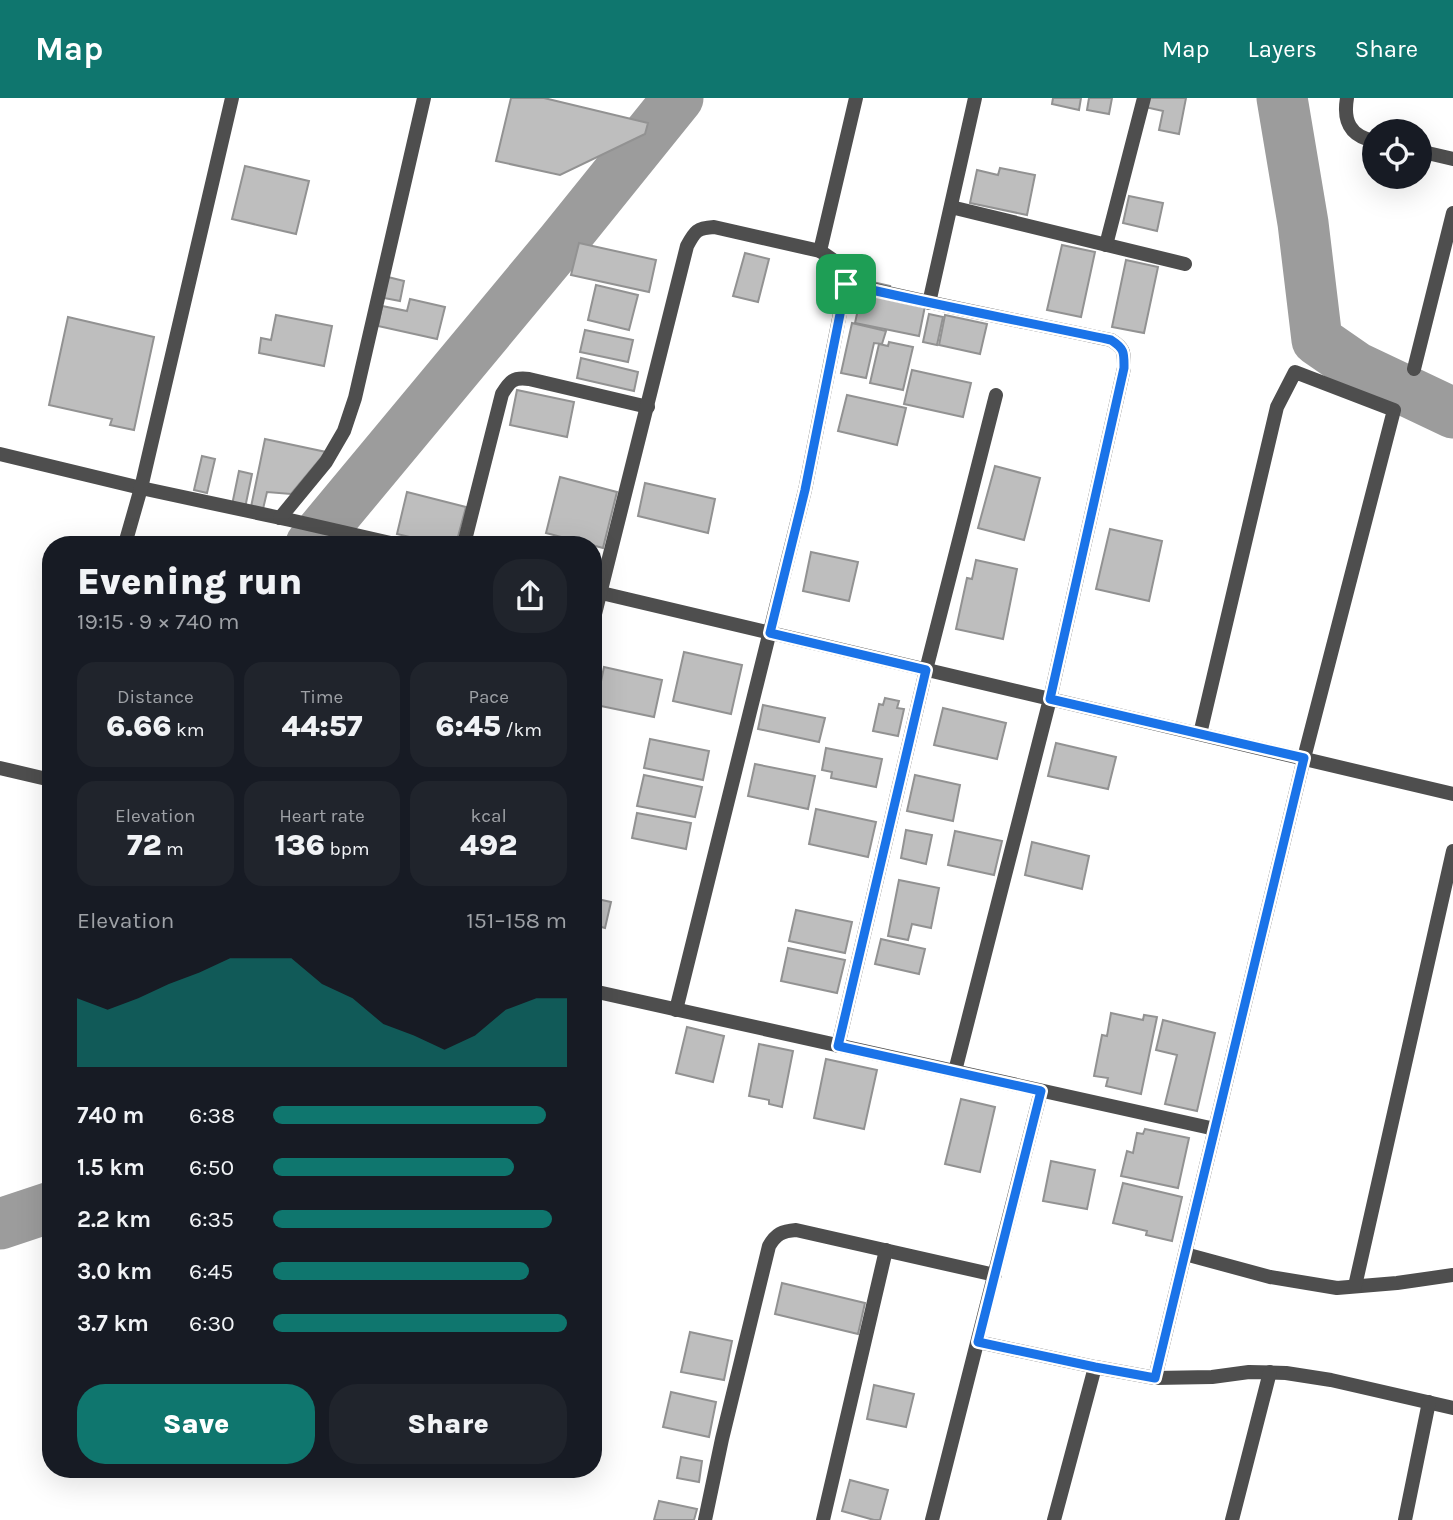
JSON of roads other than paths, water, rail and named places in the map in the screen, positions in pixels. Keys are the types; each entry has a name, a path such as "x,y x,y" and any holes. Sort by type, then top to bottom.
{"street":[{"path":"127,536 141,488 232,98"},
{"path":"285,519 326,462 344,431 355,398 424,98"},
{"path":"820,251 856,98"},
{"path":"929,303 975,98"},
{"path":"1106,245 1144,98"},
{"path":"1347,98 1346,121 1354,132 1362,137"},
{"path":"1432,154 1453,159"},
{"path":"951,207 1185,264"},
{"path":"1414,369 1453,213"},
{"path":"602,574 648,407 687,246 693,235 701,228 714,227 820,251 836,262 846,284 805,490 676,1010"},
{"path":"846,284 1111,340 1119,345 1124,353 1124,368 1050,699 955,1071"},
{"path":"1155,1378 1304,758 1394,410 1295,372 1277,407 1200,734"},
{"path":"466,536 502,394 508,383 518,378 529,379 648,407"},
{"path":"838,1046 926,670 996,395"},
{"path":"0,454 285,519 347,536"},
{"path":"602,593 1453,794"},
{"path":"0,768 42,778"},
{"path":"1355,1286 1453,851"},
{"path":"602,993 1215,1129"},
{"path":"932,1520 1041,1091"},
{"path":"705,1520 769,1246 775,1236 784,1231 796,1230 995,1275"},
{"path":"823,1520 887,1250"},
{"path":"1185,1254 1270,1278 1337,1287 1397,1283 1453,1275"},
{"path":"978,1342 1155,1378 1212,1377 1249,1372 1286,1373 1331,1380 1453,1408"},
{"path":"1054,1520 1095,1367"},
{"path":"1232,1520 1270,1372"},
{"path":"1405,1520 1429,1402"}],"waterway":[{"path":"318,536 678,98"},
{"path":"1282,98 1303,223 1317,340 1356,367 1453,413"},
{"path":"0,1224 42,1210"}]}
